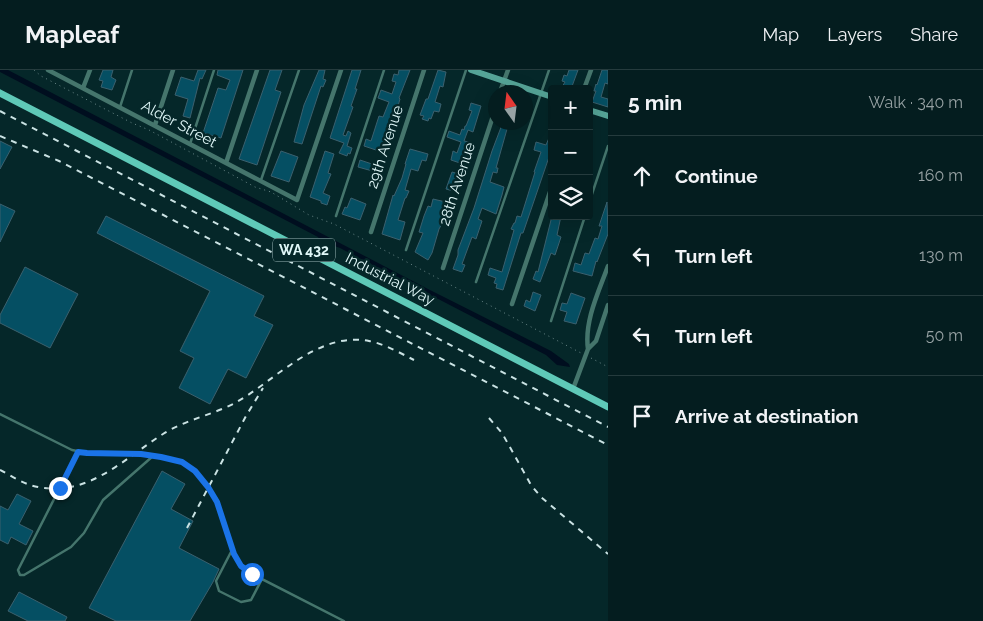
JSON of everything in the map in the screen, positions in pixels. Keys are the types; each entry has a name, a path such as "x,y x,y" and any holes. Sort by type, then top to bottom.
{"main road":[{"name":"Industrial Way","path":"0,93 608,407"}],"street":[{"name":"Alder Street","path":"48,70 297,200 341,70"},
{"path":"83,88 90,70"},
{"path":"155,125 173,70"},
{"path":"226,163 257,70"},
{"name":"29th Avenue","path":"371,232 424,70"},
{"path":"472,70 548,96"},
{"path":"503,85 508,70"},
{"path":"585,85 591,70"},
{"path":"593,111 608,116"},
{"name":"28th Avenue","path":"443,268 488,130"},
{"path":"512,304 548,198"},
{"path":"588,349 586,338 591,316 608,266"},
{"path":"573,389 588,349 596,341 608,305"}],"lane":[{"path":"120,107 132,70"},
{"path":"190,144 214,70"},
{"path":"261,180 298,70"},
{"path":"336,216 384,70"},
{"path":"406,250 466,70"},
{"path":"476,282 549,70"},
{"path":"593,191 608,146"},
{"path":"551,322 584,220"},
{"path":"0,414 78,452 153,456 182,462 195,471 217,502 232,549 241,566 262,579 344,621"},
{"path":"78,452 18,570 20,575 24,575 71,547 84,532 103,500 153,456"},
{"path":"232,549 216,582 219,591 241,602 251,600 262,579"}],"path":[{"path":"34,70 41,76 132,124 149,130 255,187 271,192 308,215 334,224 608,367"}],"water":[{"path":"0,70 8,70 551,351 569,364 570,367 557,365 546,355 340,248 321,241 318,237 0,72"}],"building":[{"path":"103,70 113,70 111,77 116,80 112,90 101,87 103,81 99,80"},
{"path":"198,70 206,70 202,79 200,78 190,118 183,116 188,99 175,95 181,77 194,81"},
{"path":"218,70 243,70 221,138 203,133 218,88 226,90 230,80 217,75"},
{"path":"270,70 282,70 275,90 281,92 257,165 239,159"},
{"path":"319,70 325,70 323,79 326,80 323,87 321,86 302,144 294,142 304,105"},
{"path":"352,70 361,70 351,106 353,107 343,135 346,136 348,131 351,133 347,146 352,148 347,156 339,153 344,143 330,138"},
{"path":"399,70 410,70 399,98 398,106 396,105 393,113 395,114 382,152 364,146 366,139 371,141 379,116 383,117 389,102 378,98 381,90 392,94 396,82 392,81 394,74 398,75"},
{"path":"438,70 446,72 443,87 440,86 435,102 441,104 439,112 434,111 431,119 429,118 428,121 422,119 424,116 420,115"},
{"path":"569,70 578,70 572,85 563,85 565,82 562,81 564,75 567,76"},
{"path":"602,70 608,70 608,84 605,83 601,97 608,99 608,107 593,102 596,91 594,91"},
{"path":"471,103 481,106 473,132 468,130 464,141 469,142 471,145 463,164 451,160 453,151 457,153 461,142 447,137 449,131 460,135 462,129 464,130 472,111 469,110"},
{"path":"500,130 507,130 496,168 498,168 497,173 493,172 490,182 504,187 502,195 496,214 482,208 478,219 482,221 476,239 472,237 462,264 465,265 462,272 453,269"},
{"path":"548,140 548,160 523,233 521,233 503,290 496,288 497,284 494,283 496,278 488,275 490,268 502,272 514,230 511,229 517,216 521,217 541,152 534,150 536,142 546,145"},
{"path":"0,141 12,147 0,169"},
{"path":"410,149 428,154 426,161 422,160 418,171 411,169 405,190 409,191 398,220 405,222 400,240 382,234 393,195 402,178"},
{"path":"281,151 298,157 289,182 271,176"},
{"path":"325,151 334,154 328,173 331,174 323,193 330,196 327,205 310,197"},
{"path":"360,160 378,166 376,172 358,167"},
{"path":"452,172 459,174 453,191 446,189"},
{"path":"351,198 366,204 360,220 342,214"},
{"path":"433,199 450,203 428,260 415,252 423,233 419,232 424,216 428,206 431,207"},
{"path":"607,202 608,234 596,261 592,276 573,271 575,263 581,265 585,253 589,254 595,238 598,239 602,226 599,226"},
{"path":"0,204 15,211 0,242"},
{"path":"106,216 264,296 254,316 273,325 246,378 228,369 210,404 179,388 194,358 180,351 210,291 97,233"},
{"path":"551,220 560,220 557,235 561,237 555,255 551,253 540,282 533,279 536,271 538,272"},
{"path":"25,267 78,294 50,348 0,323 0,315"},
{"path":"533,292 541,295 535,311 524,306 526,300 530,302"},
{"path":"571,293 585,298 576,324 564,321 567,312 560,310 562,303 567,304"},
{"path":"162,471 185,484 171,509 193,521 179,548 219,569 190,621 116,621 89,608"},
{"path":"17,494 31,501 19,524 33,531 26,545 11,537 8,544 0,540 0,506 8,510"},
{"path":"19,592 67,617 65,621 28,621 8,611"}],"railway":[{"path":"0,111 608,427"},
{"path":"0,136 59,161 608,445"},
{"path":"0,470 23,482 38,487 56,489 89,481 105,474 171,429 235,403 298,360 332,343 350,340 375,342 414,360"},
{"path":"187,528 246,416 263,388"},
{"path":"489,418 502,433 531,485 541,497 608,554"}],"route":[{"path":"60,488 78,452 141,454 182,462 195,471 208,487 217,502 234,554 241,566 252,574"}]}
